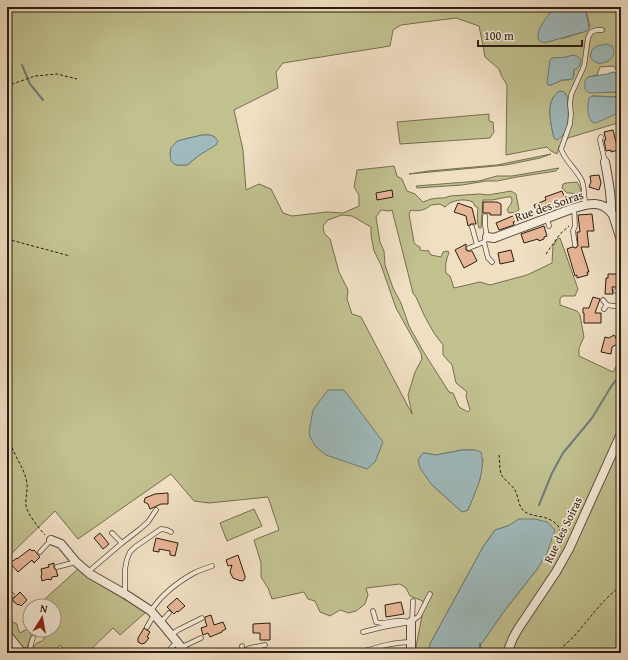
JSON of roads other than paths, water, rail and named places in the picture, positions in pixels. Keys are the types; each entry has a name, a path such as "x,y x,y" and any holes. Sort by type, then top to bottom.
{"street":[{"path":"606,162 606,177 621,240"},
{"name":"Rue des Soiras","path":"486,240 548,222 574,208 586,204 600,205 614,214"},
{"name":"Rue des Soiras","path":"507,653 513,638 556,572 569,549 621,434"},
{"path":"52,540 61,544 76,562 88,572 153,613 179,647"},
{"path":"411,653 412,622"},
{"path":"7,634 22,653"}],"lane":[{"path":"586,204 582,180 569,163 561,149 570,124 570,104 572,95 584,66 588,38 591,32 602,30"},
{"path":"601,137 600,140 606,162"},
{"path":"574,208 575,226 573,231 575,245"},
{"path":"485,216 488,258 492,262"},
{"path":"472,227 477,245"},
{"path":"469,248 486,240"},
{"path":"603,300 606,307 621,307"},
{"path":"88,572 148,522 156,510"},
{"path":"125,594 125,569 130,552 161,529 171,532"},
{"path":"112,533 122,543"},
{"path":"40,552 52,540"},
{"path":"57,567 76,562"},
{"path":"147,627 156,603 162,597 195,573 212,566"},
{"path":"7,596 10,594 12,595"},
{"path":"363,632 383,626 412,622 419,616 430,594"},
{"path":"412,622 413,601"},
{"path":"374,611 376,622 380,624 397,620 412,622"},
{"path":"161,622 169,613"},
{"path":"171,635 202,618"},
{"path":"30,653 33,638"},
{"path":"179,647 201,638"},
{"path":"358,653 391,644 411,642"},
{"path":"241,652 250,648 265,645"},
{"path":"241,652 242,646"}],"water":[{"path":"556,7 585,7 589,28 587,31 544,43 540,41 538,36 541,27"},
{"path":"606,44 612,46 614,52 613,56 610,60 605,62 594,62 590,56 592,50 597,46"},
{"path":"572,55 577,56 581,60 579,66 574,70 573,79 562,80 548,85 547,82 550,60 552,58 567,57"},
{"path":"613,72 617,73 620,77 619,91 589,93 585,89 585,81 588,77"},
{"path":"560,91 564,92 567,96 568,120 565,132 557,140 554,138 551,126 550,106 555,95"},
{"path":"592,96 617,97 620,105 618,113 596,123 592,122 588,113 588,107 589,98"},
{"path":"202,135 215,137 218,141 216,145 187,165 177,165 171,161 171,148 177,141"},
{"path":"328,390 344,390 383,442 375,462 367,469 326,455 316,447 310,437 309,432 313,410"},
{"path":"462,450 475,450 481,452 482,467 477,489 468,510 462,512 431,484 420,468 418,460 423,453 436,455"},
{"path":"519,519 535,519 547,522 555,530 547,553 538,568 505,610 475,653 428,653 430,644 483,547 495,530 508,526"}],"waterway":[{"path":"22,65 30,84 43,100"},
{"path":"539,505 552,473 563,453 592,418 612,385 621,375"},
{"path":"480,644 481,653"}]}
